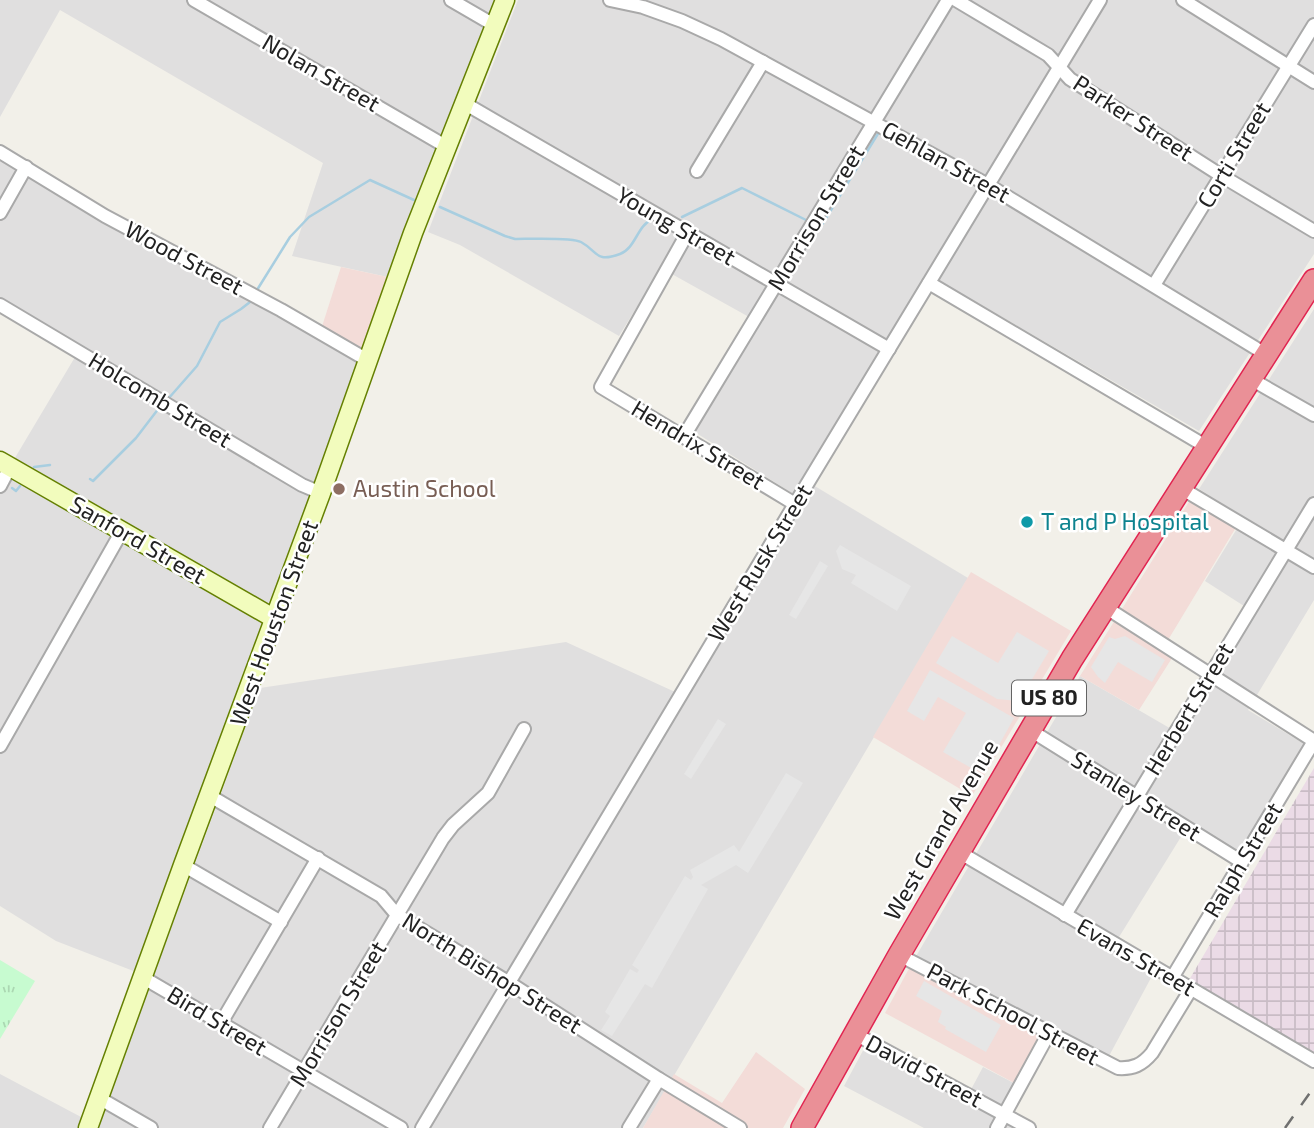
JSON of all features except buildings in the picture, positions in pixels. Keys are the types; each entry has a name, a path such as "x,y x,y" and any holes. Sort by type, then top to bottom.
{"highway":[{"name":"West Grand Avenue","path":"802,1128 1030,730 1314,279"}],"main road":[{"name":"West Houston Street","path":"88,1128 369,361 413,233 505,0"},
{"name":"Sanford Street","path":"5,464 275,619"}],"street":[{"name":"Nolan Street","path":"194,0 447,147"},
{"path":"451,0 494,25"},
{"name":"Gehlan Street","path":"610,0 682,21 721,39 988,185 1267,355"},
{"name":"Morrison Street","path":"684,436 948,0"},
{"name":"Parker Street","path":"956,0 1048,55 1070,79 1314,231"},
{"name":"West Rusk Street","path":"422,1128 1100,0"},
{"path":"1183,0 1314,82"},
{"name":"Corti Street","path":"1154,285 1314,25"},
{"path":"697,171 763,62"},
{"name":"Young Street","path":"464,103 889,349"},
{"name":"Wood Street","path":"0,152 104,216 281,310 369,361"},
{"path":"0,213 26,167"},
{"name":"Hendrix Street","path":"688,232 601,387 795,504"},
{"path":"929,283 1207,447"},
{"name":"Holcomb Street","path":"0,305 302,485 321,493"},
{"path":"1251,379 1314,415"},
{"path":"0,486 5,464"},
{"path":"1181,488 1314,567"},
{"name":"Herbert Street","path":"1065,915 1314,504"},
{"path":"0,746 122,531"},
{"path":"1105,607 1314,741"},
{"name":"Morrison Street","path":"270,1128 448,831 492,786 524,729"},
{"name":"Stanley Street","path":"1030,730 1242,862"},
{"name":"Ralph Street","path":"1172,978 1314,741"},
{"name":"North Bishop Street","path":"210,796 381,896 397,915 740,1128"},
{"name":"Evans Street","path":"959,852 1314,1061"},
{"path":"221,1023 318,858"},
{"path":"183,865 281,922"},
{"name":"Park School Street","path":"899,955 1118,1068 1128,1069 1146,1061 1191,989"},
{"name":"Bird Street","path":"142,976 401,1128"},
{"path":"997,1128 1049,1033"},
{"name":"David Street","path":"855,1034 1029,1128"},
{"path":"629,1128 659,1079"},
{"path":"99,1098 151,1128"}],"shaded area":[{"path":"0,0 498,0 392,278 292,256 323,163 60,10 0,117"},
{"path":"518,0 1092,0 795,495 693,431 758,322 661,268 619,336 460,245 428,232"},
{"path":"1106,0 1314,0 1314,254 1199,431 938,280"},
{"path":"0,157 132,236 360,362 136,972 56,941 0,906 0,483 81,347 0,301"},
{"path":"341,267 392,278 360,362 318,339"},
{"path":"1314,309 1314,600 1248,710 1306,745 1233,863 1184,832 1111,950 1152,976 1109,1056 915,958 1080,676 1173,730 1244,606 1205,581 1244,517 1199,489"},
{"path":"813,485 968,578 643,1128 0,1128 0,1074 98,1126 260,688 566,642 686,697"},
{"path":"1192,497 1238,524 1168,640 1179,647 1139,710 1080,676"},
{"path":"840,545 911,586 897,611 851,583 856,575 842,569 836,551"},
{"path":"820,561 828,566 796,619 789,615"},
{"path":"971,572 1071,631 972,796 873,737"},
{"path":"1017,632 1049,651 1019,701 997,699 936,663 952,636 998,663"},
{"path":"1125,636 1165,660 1152,682 1118,662 1105,683 1091,667 1109,637 1115,639"},
{"path":"930,670 1014,718 988,765 978,759 973,769 943,752 966,713 938,697 924,721 907,711"},
{"path":"718,719 726,724 691,779 684,774"},
{"path":"1314,768 1314,1055 1189,980"},
{"path":"786,773 803,783 748,873 736,865 701,885 708,889 652,988 645,984 612,1036 601,1030 610,1016 605,1012 630,969 637,973 639,970 632,965 685,876 691,880 693,877 690,870 734,845 739,852"},
{"path":"912,963 1043,1035 1016,1084 885,1013"},
{"path":"924,981 1001,1025 986,1052 945,1029 946,1027 938,1022 942,1011 916,996"},
{"path":"866,1045 967,1097 983,1067 1025,1089 1008,1121 1021,1128 924,1128 844,1086"},
{"path":"756,1052 805,1089 783,1128 643,1128 674,1074 722,1103"}],"green space":[{"path":"0,960 35,981 0,1039"}],"waterway":[{"path":"818,226 821,226 879,132 881,133"},
{"path":"257,290 290,237 309,217 370,180 414,200"},
{"path":"682,217 742,188 808,221"},
{"path":"440,207 515,239 576,240 601,257 625,251 643,226 653,219"},
{"path":"168,399 197,366 220,322 250,302"},
{"path":"90,479 93,481 136,438 159,408"},
{"path":"34,467 50,465"},
{"path":"12,488 16,491 20,486"}],"railway":[{"path":"1285,1128 1314,1087"}],"place":[{"name":"Austin School","path":"339,489"},
{"name":"T and P Hospital","path":"1027,522"}]}
